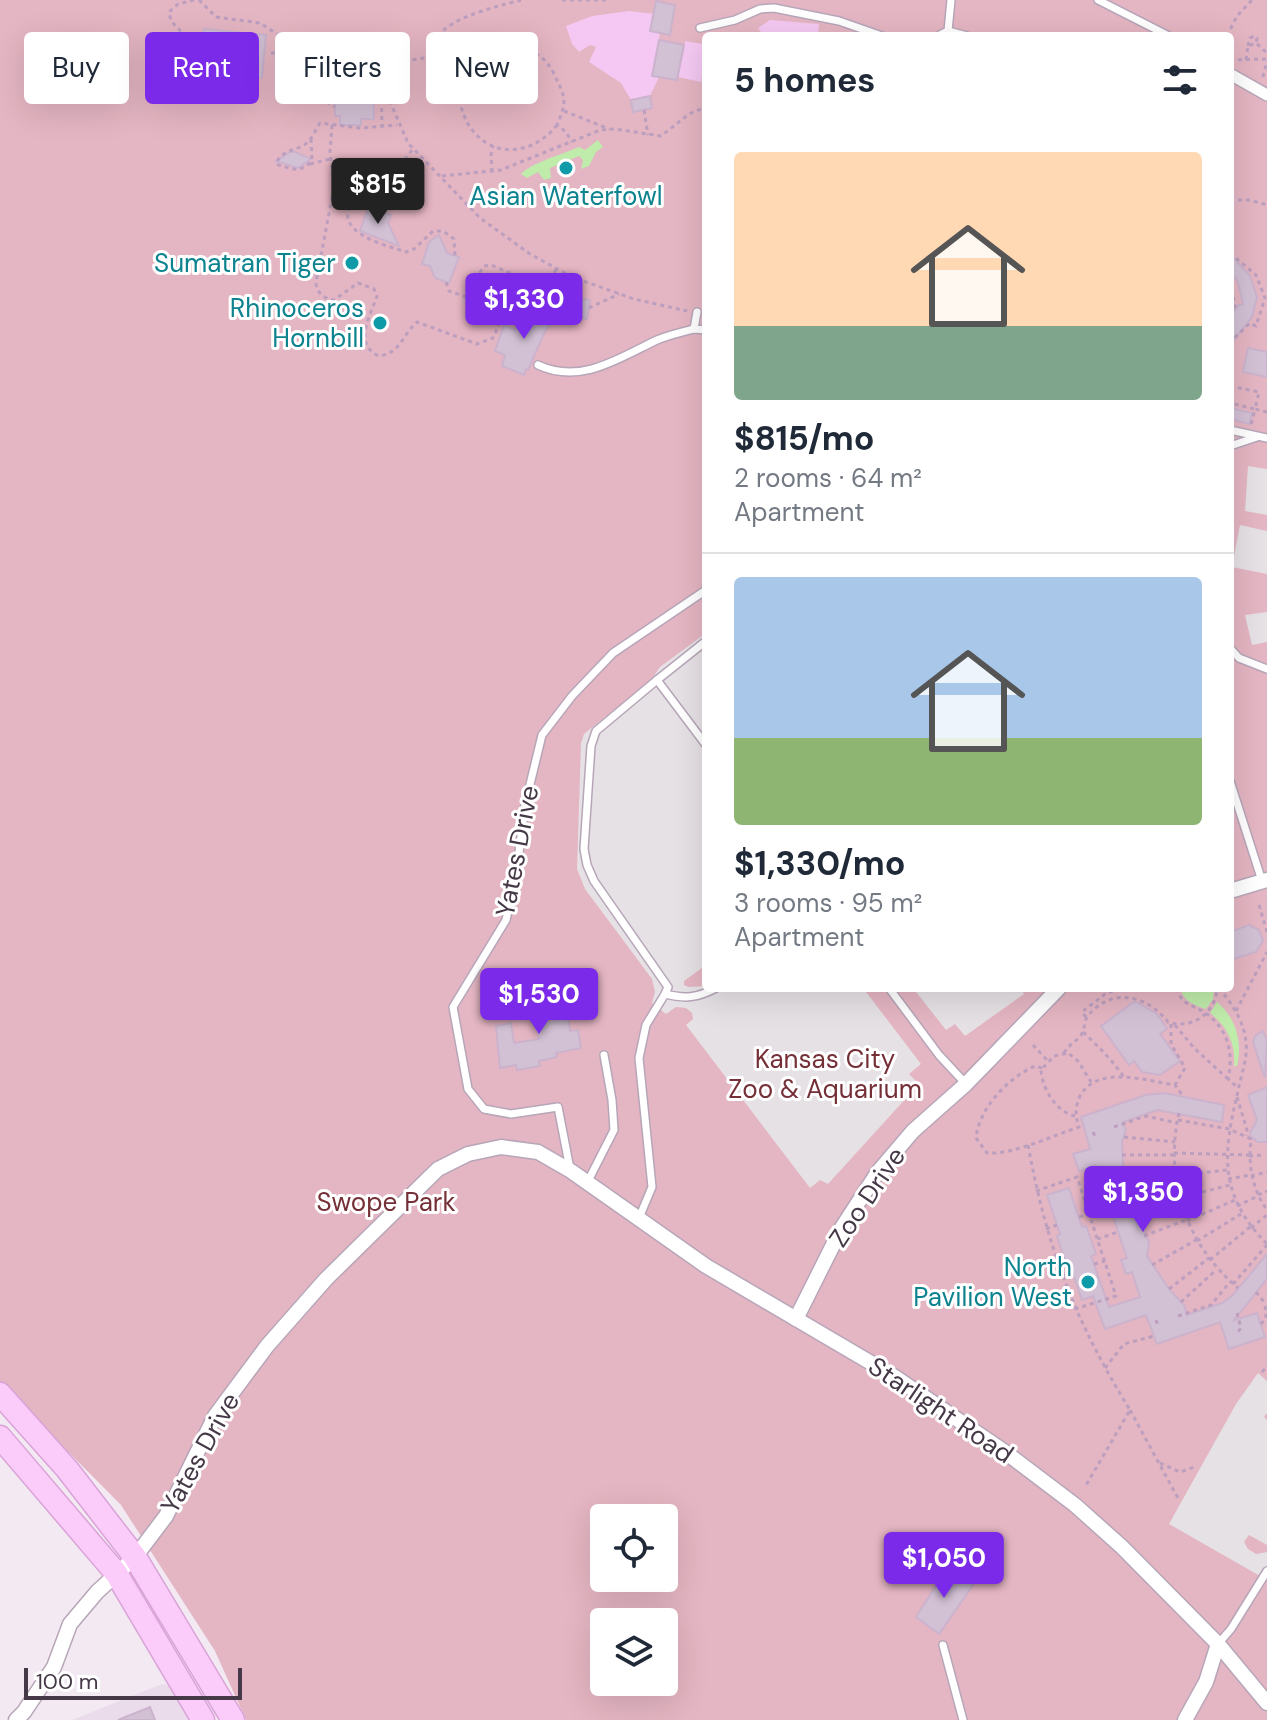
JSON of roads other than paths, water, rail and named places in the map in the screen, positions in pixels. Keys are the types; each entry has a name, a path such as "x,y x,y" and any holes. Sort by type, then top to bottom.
{"main road":[{"path":"0,1394 67,1469 135,1557 233,1720"},
{"path":"0,1437 116,1573 203,1720"}],"street":[{"path":"1234,76 1264,90"},
{"path":"1234,890 1265,881"},
{"name":"Zoo Drive","path":"796,1319 841,1229 878,1172 913,1131 966,1084 1049,992"},
{"name":"Yates Drive","path":"16,1720 54,1667 70,1624 116,1573 135,1557 166,1516 215,1416 267,1346 326,1279 438,1169 468,1154 501,1147 538,1152 571,1171"},
{"name":"Starlight Road","path":"571,1171 706,1266 895,1377 1005,1452 1075,1505 1122,1547 1218,1644 1267,1703"},
{"path":"1185,1720 1206,1682 1218,1644"}],"lane":[{"path":"951,0 948,31 952,32"},
{"path":"1098,0 1161,32"},
{"path":"700,28 735,20 760,9 774,8 839,21 871,32"},
{"path":"694,329 697,312"},
{"path":"538,365 551,371 576,373 604,366 657,340 694,329 702,330"},
{"path":"1234,431 1263,437"},
{"path":"1234,445 1263,437"},
{"name":"Yates Drive","path":"571,1171 558,1107 511,1114 484,1109 468,1089 453,1007 506,920 516,876 525,805 542,735 572,696 613,653 702,593"},
{"path":"638,1220 652,1187 639,1058 646,1025 668,987 594,881 587,865 584,849 591,746 596,731 702,644"},
{"path":"1234,652 1239,658 1267,669"},
{"path":"657,680 702,740"},
{"path":"1234,792 1265,881"},
{"path":"665,994 685,999 709,992"},
{"path":"892,992 939,1055 966,1084"},
{"path":"587,1183 614,1130 604,1055"},
{"path":"1218,1644 1231,1629 1267,1571"},
{"path":"943,1645 963,1720"}],"place":[{"name":"Asian Waterfowl","path":"566,168"},
{"name":"Sumatran Tiger","path":"352,263"},
{"name":"Rhinoceros Hornbill","path":"380,323"},
{"name":"North Pavilion West","path":"1088,1282"}],"park label":[{"name":"Kansas City Zoo & Aquarium","path":"825,1074"},
{"name":"Swope Park","path":"386,1202"}]}
